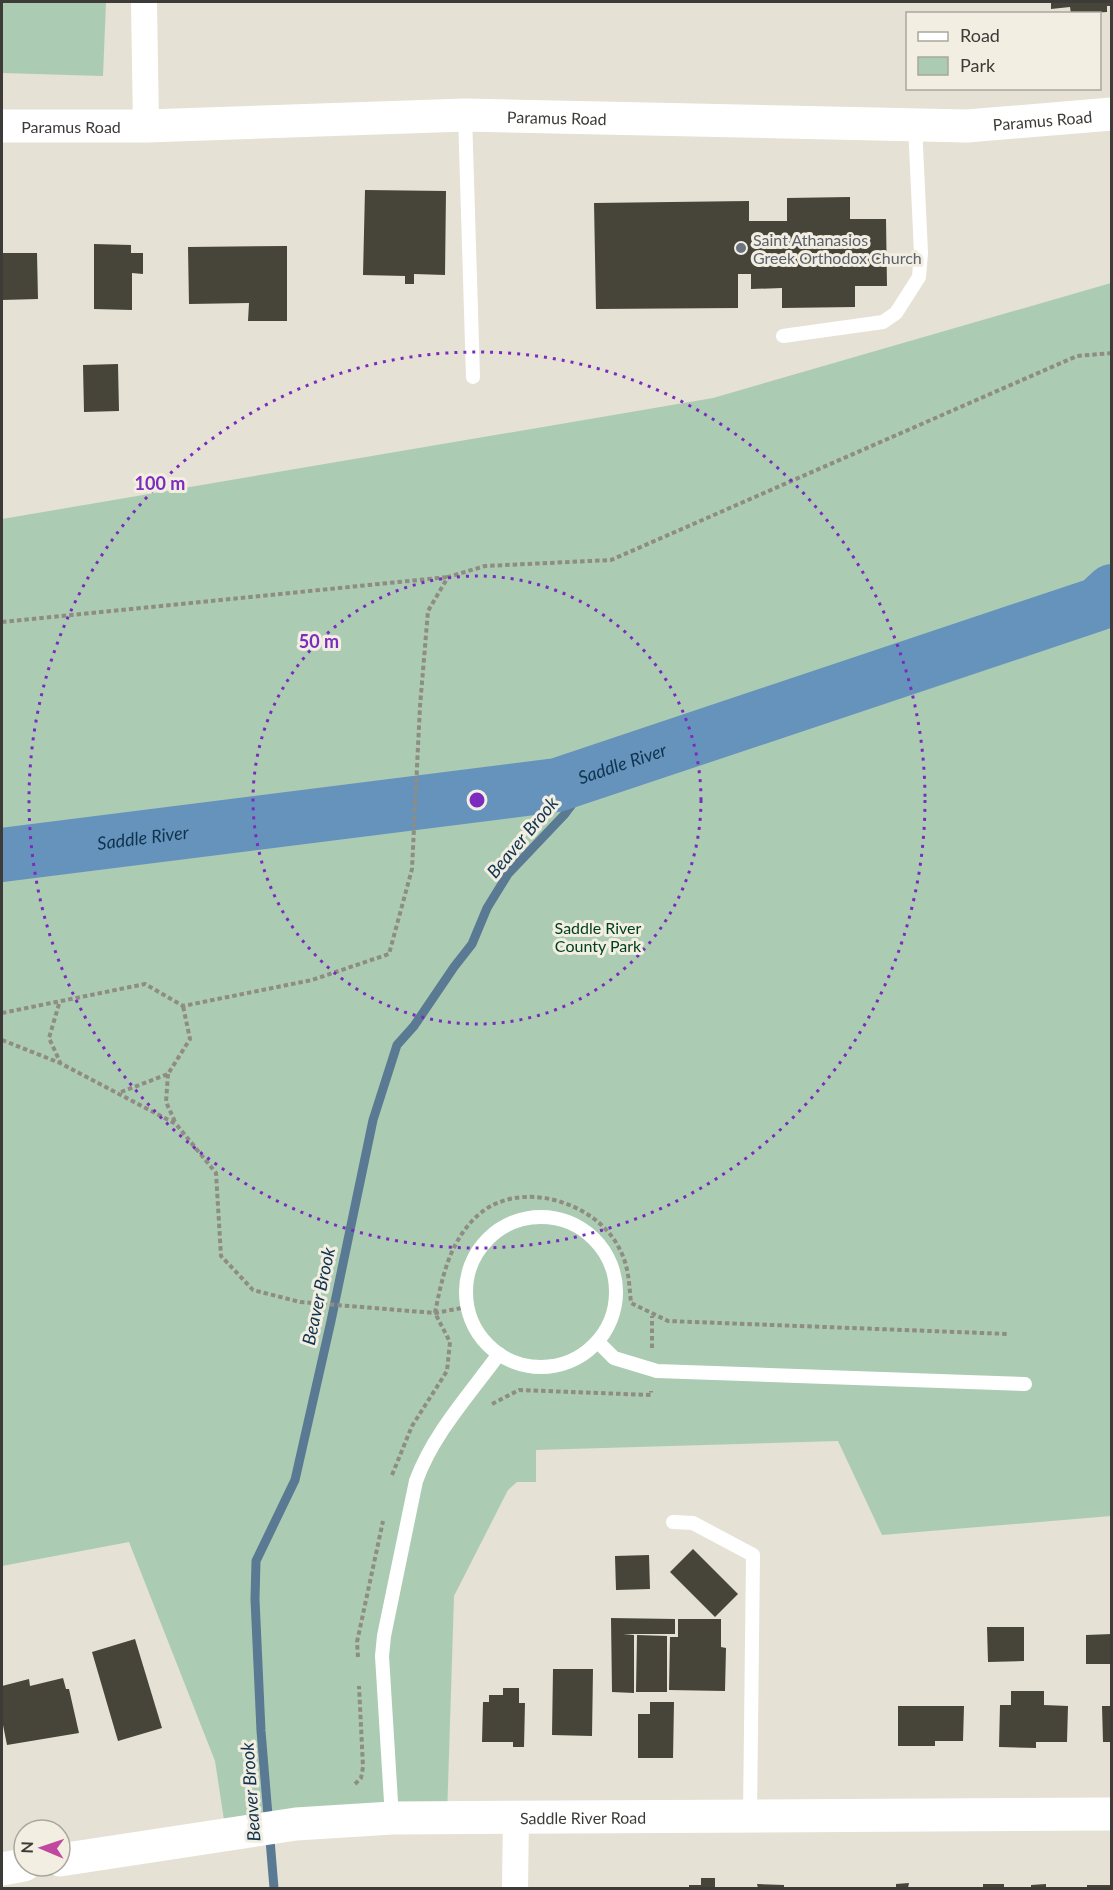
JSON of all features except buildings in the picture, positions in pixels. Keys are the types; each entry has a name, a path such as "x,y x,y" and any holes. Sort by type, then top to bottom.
{"main road":[{"name":"Paramus Road","path":"2,126 146,126 465,115 967,126 1112,114"},
{"name":"Saddle River Road","path":"72,1858 296,1824 392,1818 1112,1814"}],"street":[{"path":"144,2 146,126"},
{"path":"515,1888 516,1816"}],"lane":[{"path":"465,115 473,377"},
{"path":"783,336 883,322 896,313 912,290 919,277 921,253 915,125"},
{"path":"531,1218 554,1218 578,1226 597,1242 610,1264 616,1290 612,1318 598,1342 574,1360 548,1368 522,1365 499,1354 478,1333 467,1307 466,1281 473,1258 488,1239 507,1225 531,1218"},
{"path":"598,1342 614,1358 657,1371 1025,1384"},
{"path":"392,1818 382,1656 384,1636 416,1481 425,1457 439,1435 499,1354"},
{"path":"673,1522 693,1523 753,1555 750,1815"}],"path":[{"path":"2,621 448,577 485,566 611,560 1077,356 1112,353"},
{"path":"2,1013 60,1004 145,984 183,1006 312,981 389,954 412,868 420,706 428,611 448,577"},
{"path":"60,1004 49,1038 60,1063"},
{"path":"183,1006 190,1039 168,1074 166,1102 176,1124 216,1173 221,1256 253,1290 300,1302 435,1313 467,1307"},
{"path":"2,1040 60,1063 120,1092 176,1124"},
{"path":"120,1092 168,1074"},
{"path":"390,1486 394,1464 412,1426 447,1371 450,1342 435,1313 450,1252 476,1217 497,1203 522,1198 550,1199 577,1206 600,1222 618,1245 629,1271 632,1303 652,1316 668,1321 1009,1334"},
{"path":"652,1316 652,1352"},
{"path":"489,1407 495,1400 519,1390 651,1395 651,1388"},
{"path":"358,1665 357,1642 383,1520"},
{"path":"355,1784 361,1778 363,1767 359,1676"}],"green space":[{"path":"2,2 106,2 103,76 2,73"},
{"name":"Saddle River County Park","path":"1111,283 1111,1516 882,1535 838,1441 536,1450 536,1482 517,1482 508,1490 454,1596 447,1817 226,1833 215,1761 129,1542 2,1566 2,519 713,398"}],"waterway":[{"name":"Saddle River","path":"2,855 557,785 1098,604 1112,591"},
{"name":"Beaver Brook","path":"274,1888 261,1731 255,1599 256,1561 295,1480 373,1120 397,1045 414,1026 472,944 487,908 508,874 564,815 596,772"}],"place":[{"name":"Saint Athanasios Greek Orthodox Church","path":"741,248"}]}
